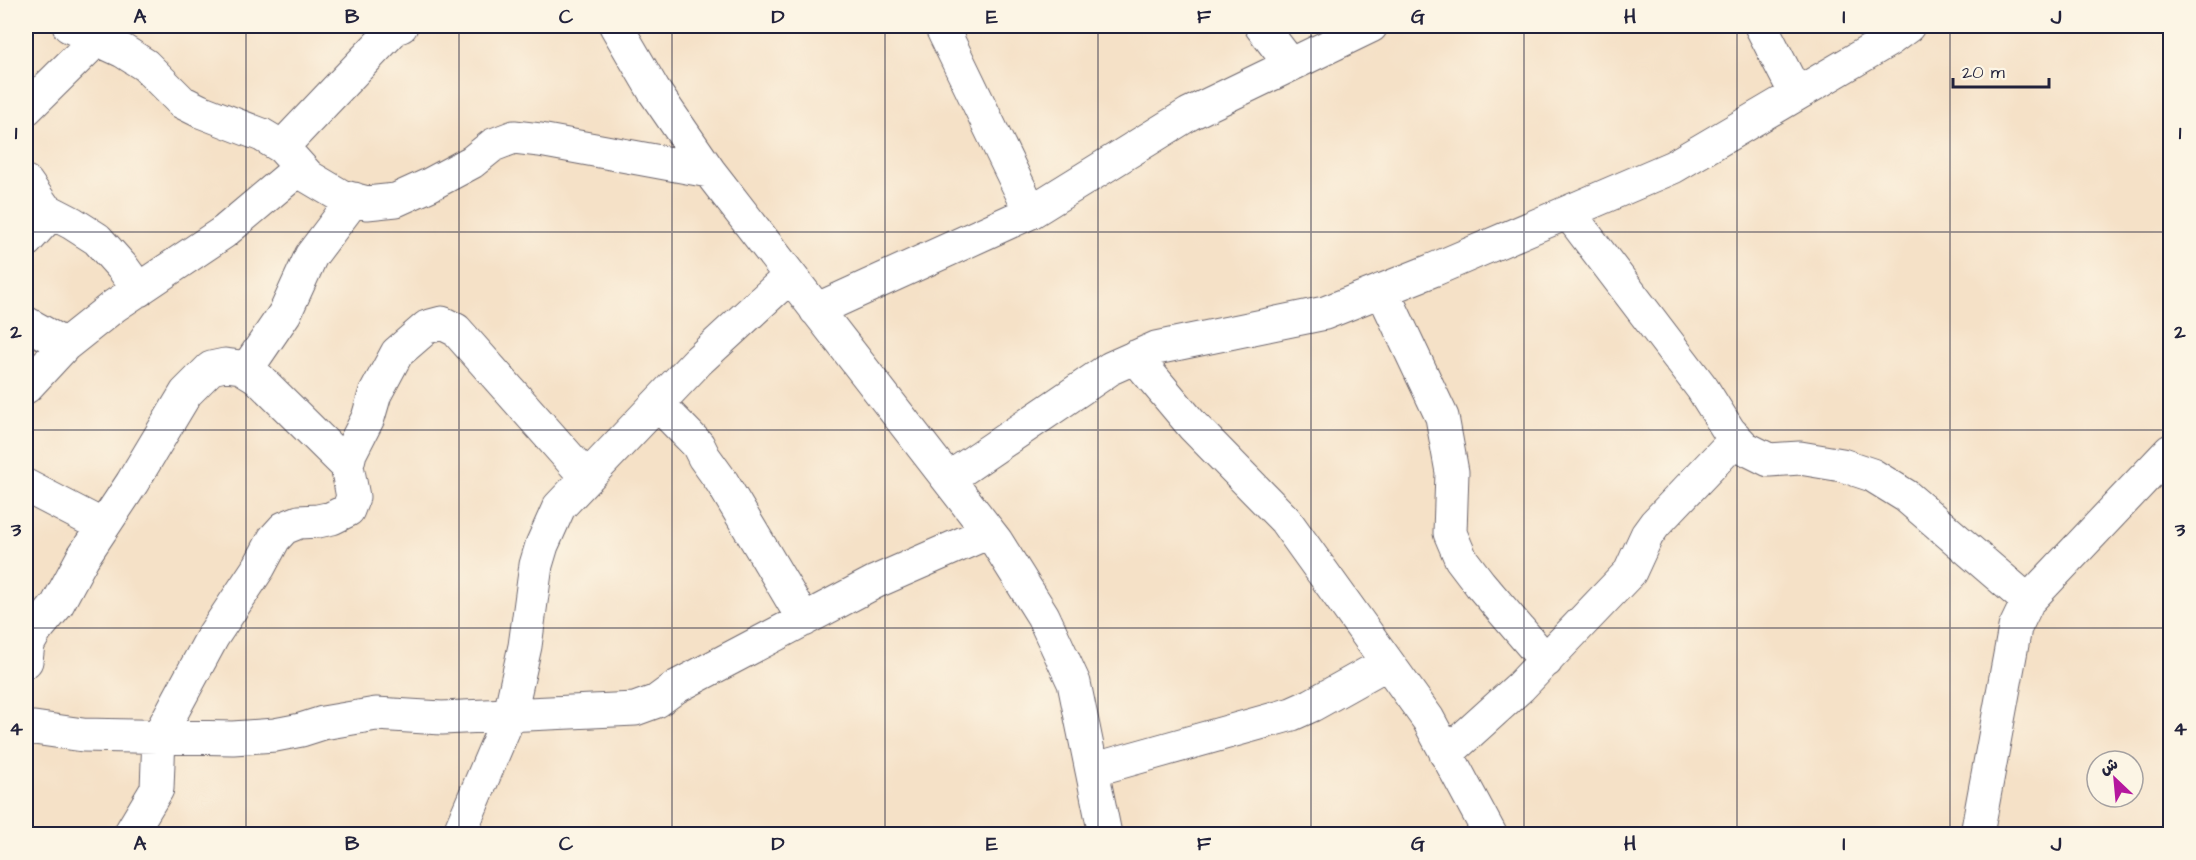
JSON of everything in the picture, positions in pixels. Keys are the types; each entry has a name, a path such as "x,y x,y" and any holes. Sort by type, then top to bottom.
{"street":[{"path":"26,387 65,345 114,306 224,232 291,158 397,26"},
{"path":"616,26 654,91 709,171 989,532 1043,616 1074,683 1105,834"},
{"path":"942,26 1031,212"},
{"path":"1261,26 1291,65"},
{"path":"816,310 1031,212 1190,114 1371,26"},
{"path":"1761,26 1796,94"},
{"path":"948,479 1112,368 1135,357 1156,348 1325,313 1673,168 1889,40 1908,26"},
{"path":"26,109 90,30 145,65 182,102 262,135 291,158 309,177 341,196 367,203 396,200 472,162 493,145 514,137 709,171"},
{"path":"26,182 45,209 97,239 139,290"},
{"path":"246,370 285,313 311,256 354,200"},
{"path":"26,241 45,220 45,209"},
{"path":"1568,212 1702,388 1729,431 1745,448 1769,460 1800,458 1842,465 1872,475 1906,496 2028,602"},
{"path":"459,834 510,714 525,646 536,565 559,507 698,361 790,276"},
{"path":"1382,290 1442,417 1452,472 1450,533 1461,559 1546,661"},
{"path":"26,323 65,345"},
{"path":"138,831 157,789 159,736 213,636 259,567 274,539 284,528 299,522 332,518 348,510 353,497 347,466 350,453 368,418 375,394 397,354 427,327 442,323 456,330 587,478"},
{"path":"1135,357 1193,426 1280,514 1428,719 1490,834"},
{"path":"26,649 36,630 57,606 83,556 186,393 211,368 225,365 241,367 257,377 347,466"},
{"path":"658,404 698,445 804,620"},
{"path":"1446,754 1520,687 1630,572 1647,535 1655,524 1736,439"},
{"path":"1977,834 2015,628 2028,602 2170,451"},
{"path":"26,486 103,526"},
{"path":"26,729 83,735 233,738 275,735 323,723 376,714 442,718 635,709 657,701 676,687 875,582 989,532"},
{"path":"1092,770 1292,714 1387,663"}]}
